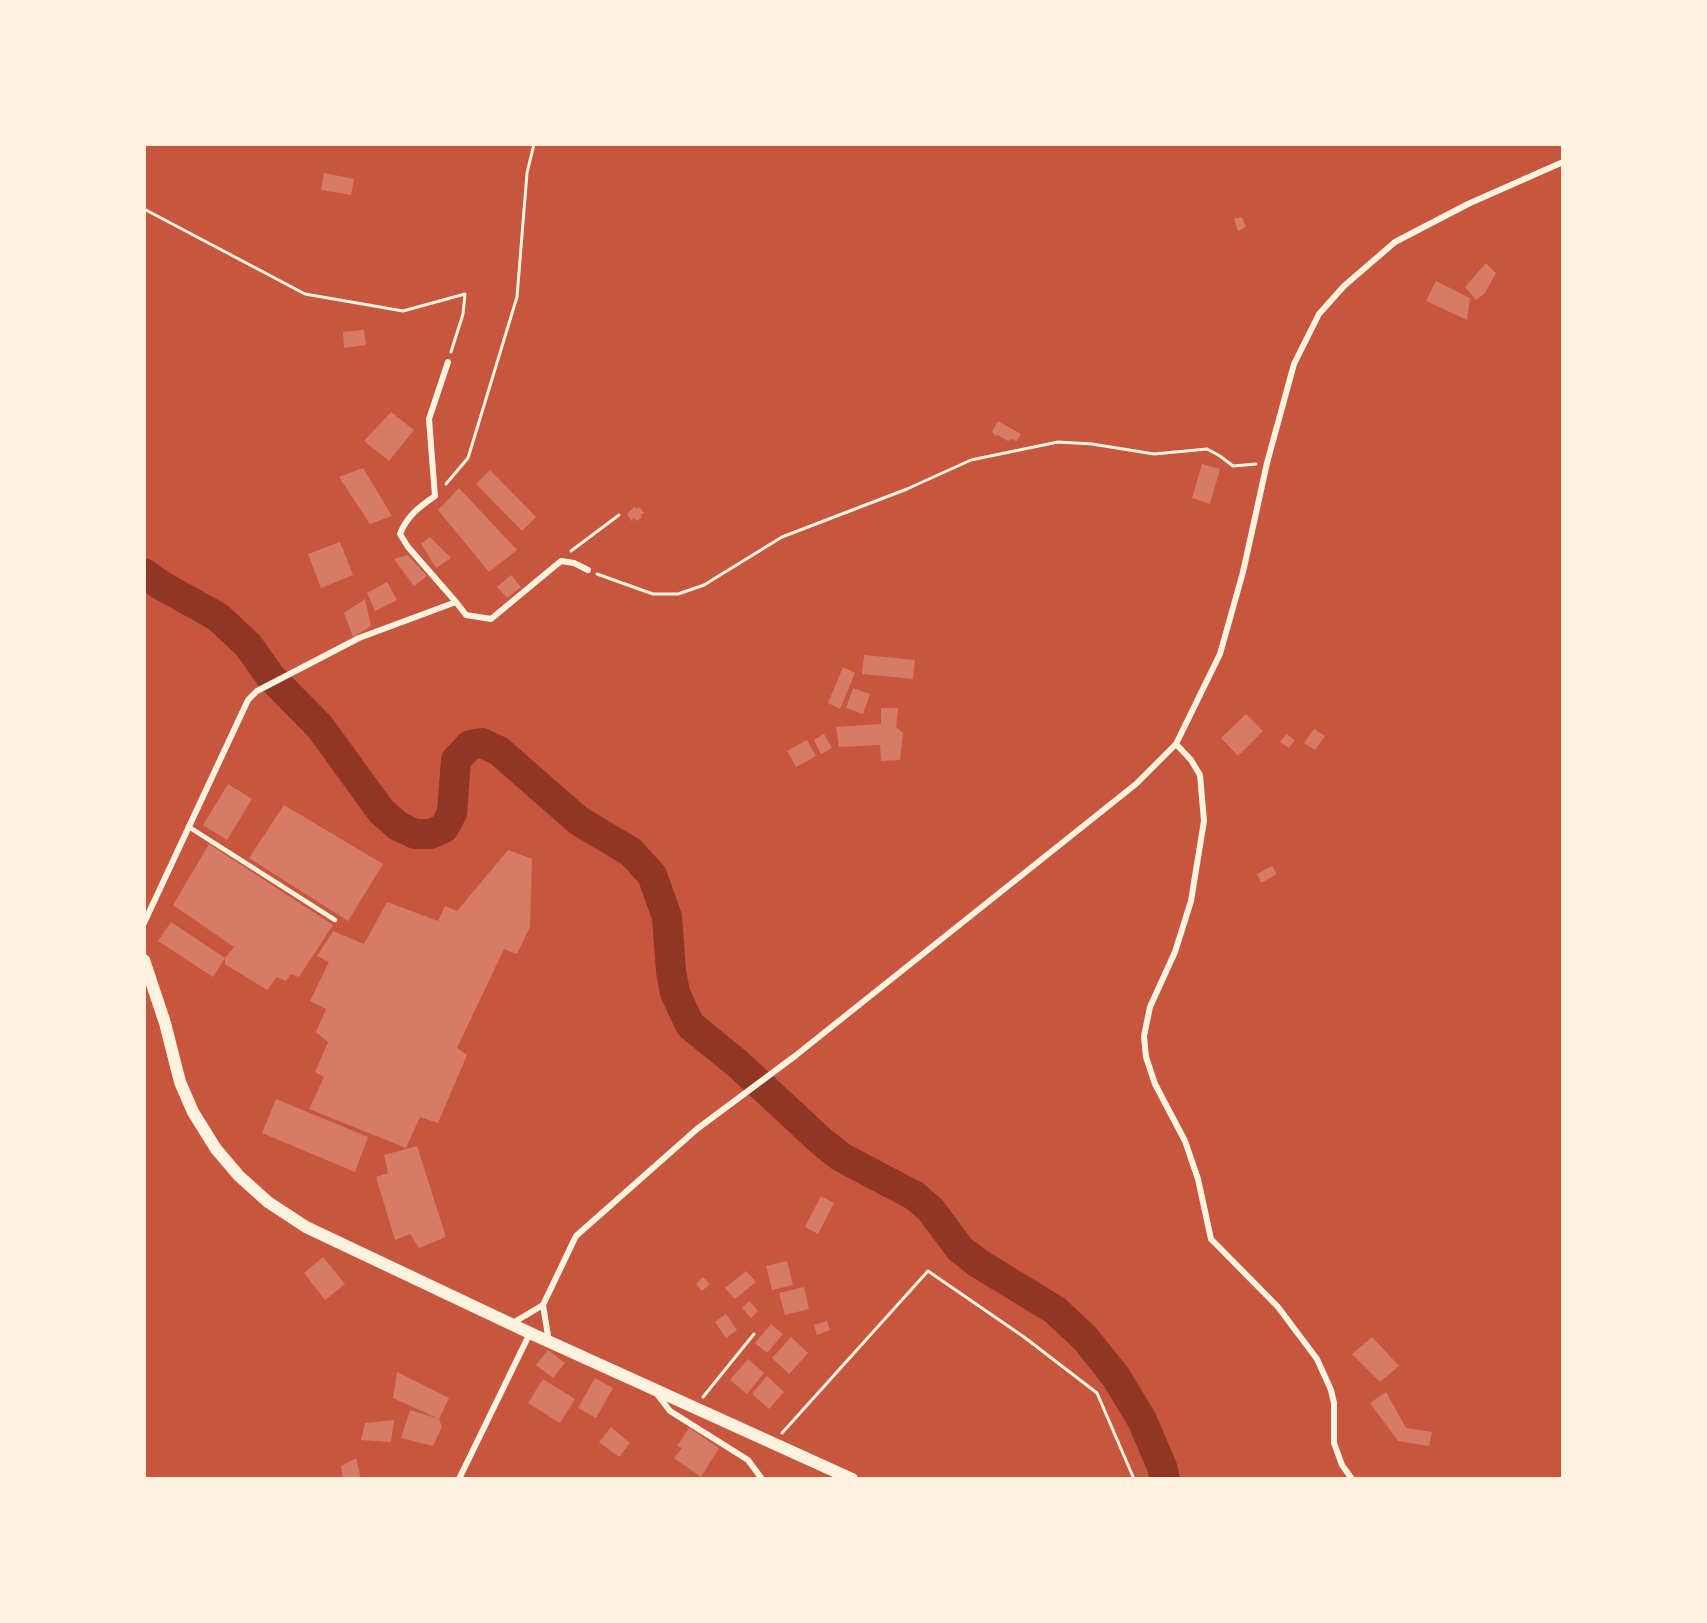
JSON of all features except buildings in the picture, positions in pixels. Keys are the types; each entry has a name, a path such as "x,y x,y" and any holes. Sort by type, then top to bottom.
{"main road":[{"path":"144,960 170,1039 180,1082 193,1112 216,1149 239,1176 268,1202 306,1227 549,1342 852,1479"}],"street":[{"path":"511,1324 543,1305 576,1236 697,1129 795,1056 1136,784 1176,744 1220,654 1244,572 1267,462 1294,364 1319,314 1344,286 1395,242 1468,204 1563,162"},
{"path":"448,362 429,419 435,496 414,511 404,523 400,534 408,547 466,615 491,619 561,561 574,563 588,570"},
{"path":"144,923 248,700 257,691 359,638 456,602"},
{"path":"1176,744 1191,760 1200,775 1204,821 1191,901 1175,952 1150,1007 1144,1036 1146,1057 1155,1084 1185,1141 1198,1179 1211,1239 1278,1306 1317,1359 1334,1403 1334,1443 1342,1465 1352,1479"},
{"path":"543,1305 549,1342"},
{"path":"459,1479 530,1333"},
{"path":"654,1389 670,1411 748,1460 762,1479"}],"lane":[{"path":"189,827 335,920"}],"path":[{"path":"435,496 468,458 517,297 527,173 534,144"},
{"path":"144,209 305,294 403,311 465,294 463,314 448,362"},
{"path":"588,570 625,586 653,594 678,594 704,585 782,537 907,489 971,460 1058,442 1092,444 1154,454 1207,449 1233,466 1267,462"},
{"path":"573,549 619,515"},
{"path":"772,1443 928,1271 1024,1337 1097,1393 1134,1479"},
{"path":"694,1408 754,1334"}],"waterway":[{"path":"144,573 218,617 248,645 270,676 320,727 381,811 398,826 415,834 431,834 444,828 452,813 456,760 470,745 482,743 499,751 579,821 631,852 652,875 667,917 675,993 690,1025 738,1064 841,1157 915,1196 931,1210 960,1249 978,1263 1055,1310 1085,1338 1116,1377 1142,1420 1165,1479"}]}
